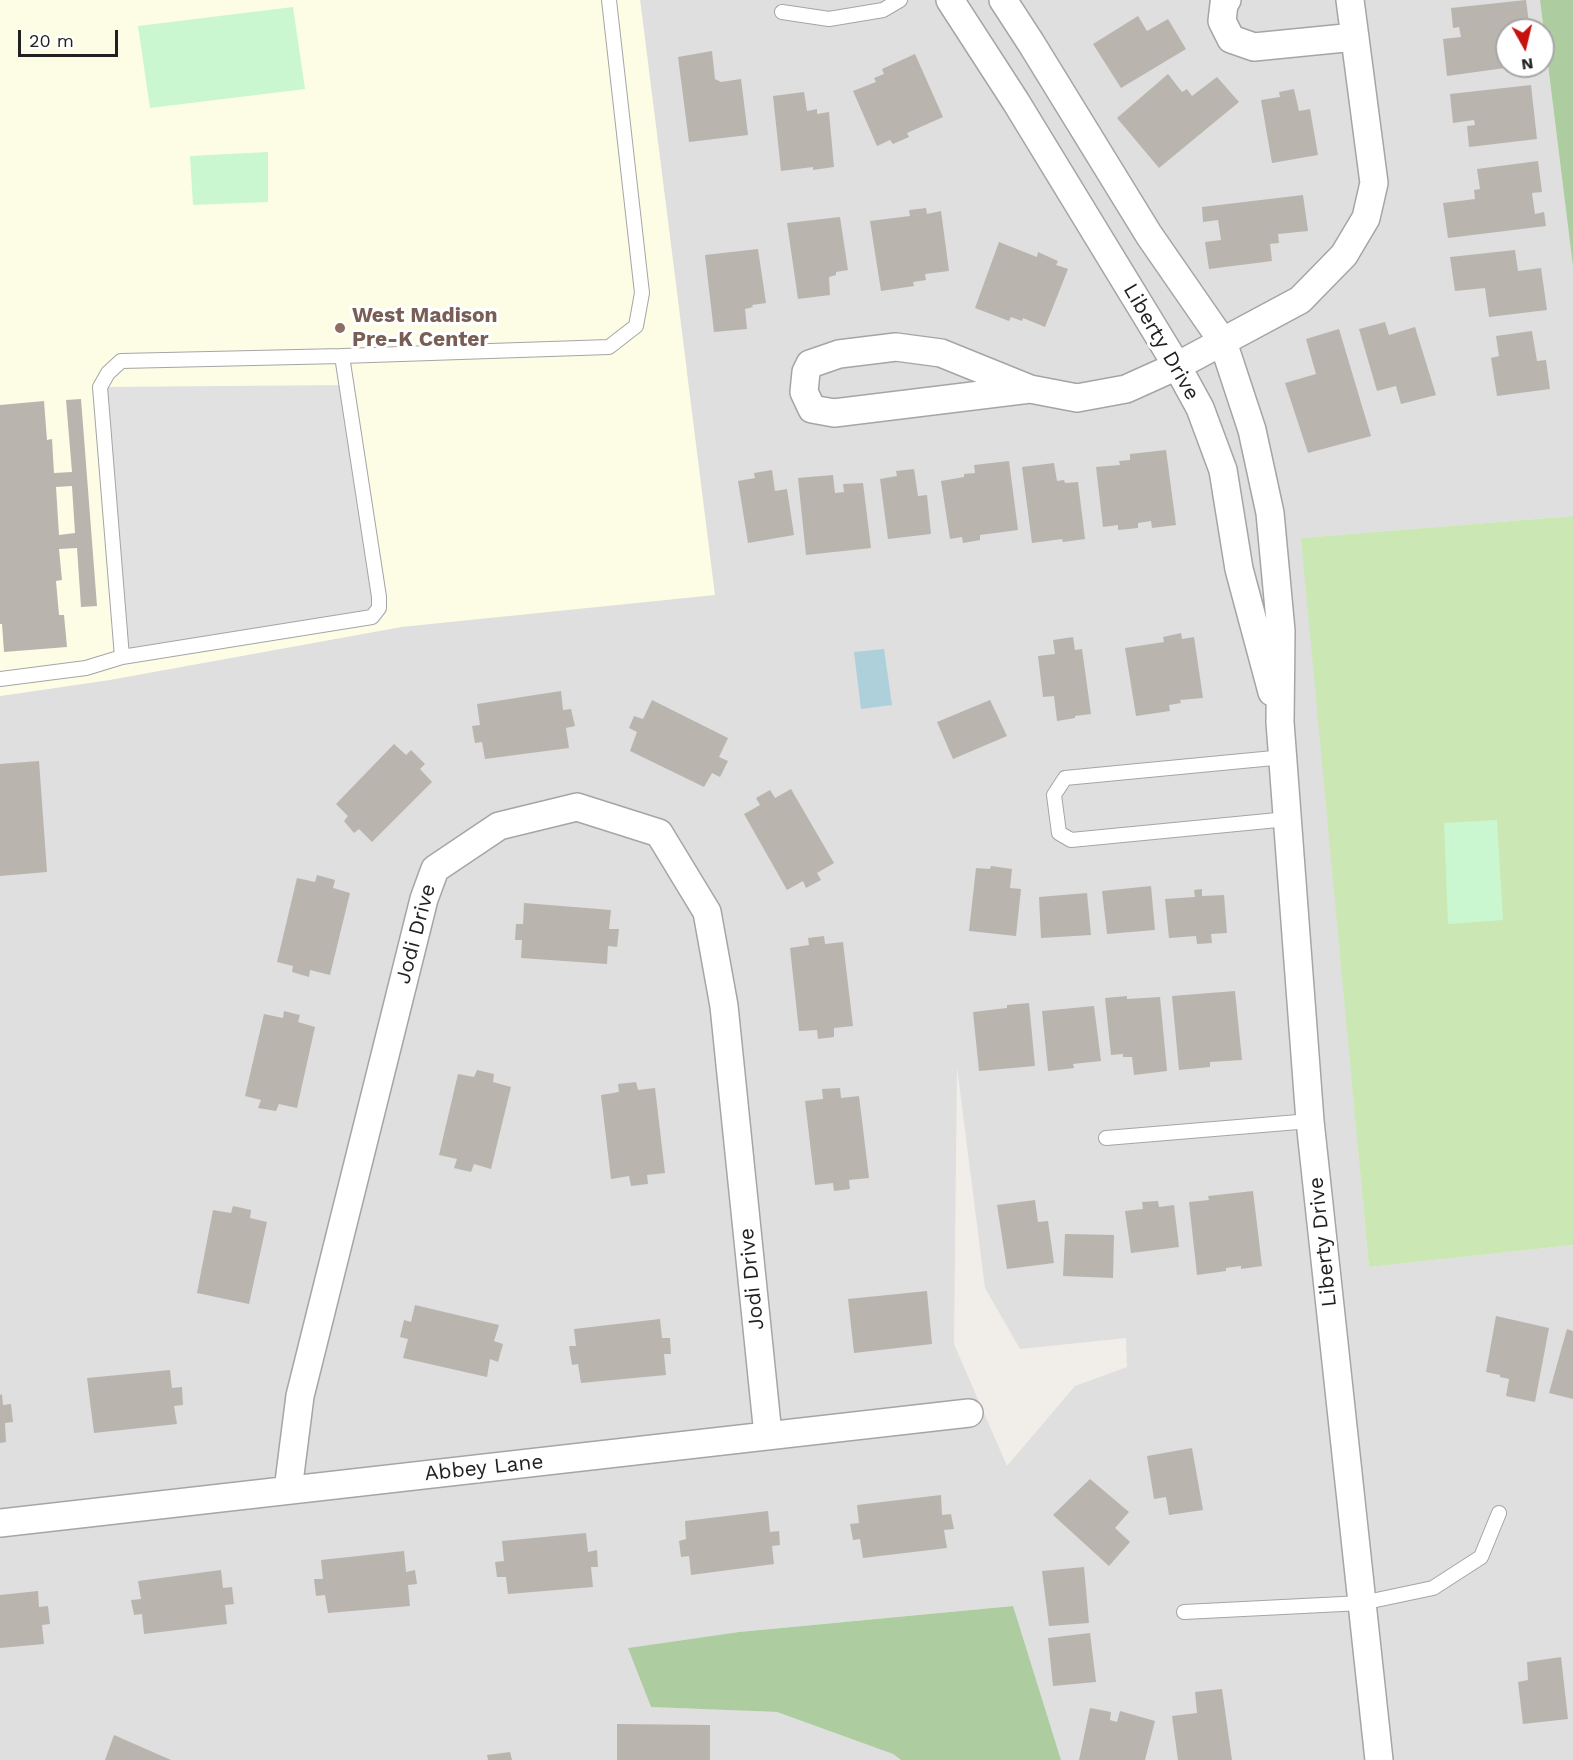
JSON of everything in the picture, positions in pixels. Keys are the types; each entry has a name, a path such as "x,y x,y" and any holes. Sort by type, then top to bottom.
{"street":[{"name":"Liberty Drive","path":"950,0 1016,102 1178,366 1200,408 1223,470 1239,569 1280,722"},
{"name":"Liberty Drive","path":"1003,0 1038,53 1149,236 1223,342 1252,430 1270,513 1281,631 1280,722 1310,1121 1379,1760"},
{"path":"1227,0 1224,4 1222,21 1231,39 1254,47 1355,37"},
{"path":"1030,389 834,413 812,409 804,392 806,372 810,364 839,354 896,347 941,353 1030,389 1077,398 1126,389 1178,366 1300,300 1344,255 1366,218 1374,183 1350,0"},
{"name":"Jodi Drive","path":"288,1490 300,1396 424,898 435,869 499,826 577,807 659,833 706,912 724,1006 768,1435"},
{"name":"Abbey Lane","path":"0,1523 969,1413"}],"lane":[{"path":"122,657 100,387 108,373 121,361 609,347 636,326 642,293 609,0"},
{"path":"782,12 830,20 883,10 900,0"},
{"path":"0,679 86,668 122,657 372,617 379,608 379,597 342,356"},
{"path":"1284,758 1065,778 1054,795 1059,833 1071,840 1288,819"},
{"path":"1106,1138 1310,1121"},
{"path":"1184,1612 1362,1603 1433,1588 1481,1557 1499,1513"}],"shaded area":[{"name":"West Madison Pre-K Center","path":"0,0 640,0 715,595 401,627 109,680 0,696"},
{"path":"640,0 1540,0 1542,18 1495,18 1495,78 1550,78 1573,267 1573,516 1302,538 1369,1267 1573,1245 1573,1760 1061,1760 1012,1606 739,1632 629,1648 651,1707 777,1712 893,1754 901,1760 0,1760 0,696 109,680 401,627 687,371","holes":["957,1067 985,1288 1020,1349 1126,1338 1127,1367 1075,1386 1007,1466 954,1344"]},
{"path":"347,385 379,597 372,617 122,657 100,387"}],"green space":[{"path":"1540,0 1573,0 1573,267 1550,78 1555,78 1555,18 1542,18"},
{"path":"293,7 305,89 150,108 138,26"},
{"path":"268,152 268,202 193,205 190,156"},
{"path":"1573,516 1573,1245 1369,1267 1301,538"},
{"path":"1497,820 1503,920 1448,924 1444,823"},
{"path":"1013,1606 1061,1760 901,1760 893,1754 777,1712 651,1707 628,1648 739,1632"}],"water":[{"path":"884,649 892,705 861,709 854,652"}],"building":[{"path":"1526,0 1528,18 1495,18 1495,69 1447,76 1443,39 1461,37 1459,27 1453,28 1451,8"},
{"path":"1138,16 1147,31 1168,19 1186,49 1121,88 1093,44"},
{"path":"712,51 715,79 721,82 741,79 748,135 689,142 678,57"},
{"path":"915,54 943,117 907,133 909,137 893,144 890,140 877,146 853,91 876,82 874,78 884,74 882,69"},
{"path":"1168,74 1182,92 1187,89 1192,96 1217,77 1239,102 1159,168 1117,118"},
{"path":"1531,85 1537,139 1469,147 1467,126 1475,125 1474,120 1453,123 1450,94"},
{"path":"1294,89 1299,111 1310,109 1318,155 1272,163 1261,100 1280,97 1279,92"},
{"path":"804,92 807,111 817,109 817,114 829,112 834,167 781,171 773,96"},
{"path":"1538,161 1542,192 1532,193 1535,214 1544,212 1546,226 1448,238 1443,203 1475,199 1474,190 1480,189 1477,169"},
{"path":"1303,195 1308,231 1278,234 1279,243 1270,244 1272,261 1209,269 1205,242 1221,240 1218,220 1203,222 1202,207"},
{"path":"926,208 927,214 941,211 949,271 925,274 926,280 913,282 914,286 881,291 870,221 910,216 909,210"},
{"path":"840,217 848,270 836,272 836,275 829,277 830,295 798,299 787,223"},
{"path":"999,242 1037,257 1038,252 1058,261 1056,265 1068,269 1045,327 1023,318 1022,321 1011,317 1009,321 975,308"},
{"path":"758,249 766,303 752,305 753,307 745,309 747,329 714,332 705,255"},
{"path":"1515,250 1518,271 1541,268 1547,310 1489,317 1485,288 1455,291 1450,257"},
{"path":"1385,322 1389,335 1415,327 1436,395 1401,404 1396,386 1377,391 1359,329"},
{"path":"1339,329 1371,436 1308,453 1285,383 1316,374 1306,339"},
{"path":"1532,331 1537,361 1546,360 1550,389 1497,396 1491,358 1499,356 1496,336"},
{"path":"81,399 97,606 81,607 77,548 59,549 62,580 56,581 59,615 64,615 67,647 4,652 2,624 0,624 0,405 44,401 47,440 52,439 54,473 72,472 66,400","holes":["72,486 75,533 59,535 56,487"]},
{"path":"1166,450 1176,525 1152,528 1151,521 1138,523 1138,528 1118,530 1118,525 1103,527 1096,467 1120,465 1119,461 1130,460 1130,454"},
{"path":"1009,461 1018,530 980,535 980,540 963,543 962,537 950,539 941,481 975,473 974,465"},
{"path":"1054,463 1057,481 1078,482 1085,539 1032,543 1022,467"},
{"path":"914,469 918,496 927,495 931,534 888,539 880,479 897,476 896,471"},
{"path":"772,470 775,491 787,489 794,535 748,543 738,481 755,478 754,473"},
{"path":"833,475 835,493 844,492 843,484 863,483 871,548 806,555 798,478"},
{"path":"1181,633 1182,639 1194,637 1203,698 1180,700 1181,703 1169,705 1170,711 1136,716 1125,648 1164,642 1163,637"},
{"path":"1073,637 1075,650 1082,649 1091,714 1057,721 1054,696 1043,697 1038,656 1055,654 1053,640"},
{"path":"561,691 563,710 571,709 575,726 566,728 569,748 485,759 482,742 475,743 472,726 480,725 477,704"},
{"path":"652,700 728,738 719,757 728,761 720,777 712,773 704,787 630,751 637,732 629,728 634,716 643,719"},
{"path":"990,700 1007,736 953,759 937,722"},
{"path":"394,744 406,755 411,750 425,764 420,769 432,782 372,842 359,829 354,833 344,821 348,816 336,804"},
{"path":"39,761 47,872 0,876 0,764"},
{"path":"791,789 834,863 817,873 821,880 806,888 803,881 787,890 744,814 760,805 756,798 770,790 775,798"},
{"path":"991,866 1012,869 1010,888 1021,889 1016,936 969,931 976,868 990,869"},
{"path":"317,875 335,880 333,888 350,893 330,975 310,970 309,977 292,972 293,966 277,962 297,878 315,882"},
{"path":"1151,886 1155,930 1107,934 1102,891"},
{"path":"1202,889 1202,896 1224,895 1227,933 1211,934 1212,943 1197,944 1196,936 1169,938 1165,899 1195,897 1194,890"},
{"path":"1087,893 1091,935 1041,938 1039,897"},
{"path":"524,903 611,910 609,929 619,929 617,947 608,946 607,964 521,958 522,940 515,940 516,924 523,924"},
{"path":"824,936 825,944 843,942 853,1026 834,1028 834,1037 818,1039 817,1030 799,1031 790,948 809,945 808,938"},
{"path":"1235,991 1242,1060 1210,1062 1210,1067 1179,1070 1172,996"},
{"path":"1127,996 1127,999 1160,997 1167,1071 1134,1075 1132,1057 1123,1057 1123,1054 1111,1055 1105,998"},
{"path":"1029,1003 1035,1066 979,1071 973,1012"},
{"path":"1094,1006 1101,1061 1073,1064 1074,1068 1048,1071 1042,1011"},
{"path":"284,1011 300,1015 298,1022 315,1027 297,1108 279,1104 276,1111 258,1108 261,1100 245,1096 264,1014 283,1018"},
{"path":"477,1070 494,1074 493,1082 511,1087 491,1169 474,1164 471,1172 454,1168 457,1159 439,1155 458,1074 474,1077"},
{"path":"636,1082 638,1090 655,1088 665,1173 647,1175 648,1184 631,1186 629,1176 611,1179 601,1095 619,1092 618,1084"},
{"path":"840,1088 841,1098 859,1096 869,1178 849,1180 850,1189 834,1191 833,1183 815,1185 805,1101 823,1099 822,1089"},
{"path":"1253,1191 1262,1266 1241,1269 1241,1266 1226,1268 1226,1271 1197,1275 1189,1202 1209,1200 1208,1196"},
{"path":"1035,1200 1038,1222 1048,1221 1054,1263 1007,1269 997,1205"},
{"path":"1158,1201 1159,1207 1174,1205 1179,1247 1131,1253 1125,1211 1143,1209 1142,1202"},
{"path":"233,1206 251,1210 250,1218 267,1222 249,1304 197,1293 213,1210 231,1213"},
{"path":"1065,1234 1114,1235 1113,1278 1063,1276"},
{"path":"927,1291 932,1344 854,1353 848,1299"},
{"path":"415,1305 499,1325 494,1341 503,1344 498,1362 490,1359 487,1377 403,1358 408,1339 400,1337 404,1320 411,1322"},
{"path":"1496,1316 1549,1328 1535,1402 1506,1396 1509,1379 1486,1372"},
{"path":"660,1319 662,1338 670,1338 671,1354 664,1354 666,1375 581,1383 578,1364 572,1365 569,1346 576,1346 574,1329"},
{"path":"1567,1329 1573,1331 1573,1399 1549,1393"},
{"path":"170,1370 172,1388 182,1387 183,1405 174,1406 177,1424 94,1433 87,1378"},
{"path":"2,1394 3,1405 11,1404 13,1422 5,1423 6,1442 0,1443 0,1395"},
{"path":"1192,1448 1203,1510 1169,1515 1166,1497 1154,1499 1147,1456"},
{"path":"1090,1479 1129,1512 1115,1528 1130,1542 1109,1566 1053,1515"},
{"path":"941,1495 942,1515 951,1514 954,1529 944,1530 947,1548 863,1558 860,1539 853,1540 850,1524 859,1523 857,1505"},
{"path":"768,1511 770,1532 779,1531 780,1545 772,1546 774,1564 691,1575 689,1556 681,1557 679,1541 686,1539 685,1521"},
{"path":"586,1533 588,1552 597,1550 598,1567 591,1567 593,1587 508,1594 506,1577 497,1577 495,1562 504,1561 502,1541"},
{"path":"404,1551 406,1572 415,1570 417,1584 408,1585 410,1606 328,1613 325,1595 316,1596 314,1579 323,1579 321,1560"},
{"path":"1084,1567 1089,1623 1049,1626 1042,1571"},
{"path":"221,1570 223,1588 232,1587 234,1604 225,1605 227,1624 144,1634 142,1614 134,1615 131,1600 141,1599 138,1581"},
{"path":"38,1591 39,1607 48,1606 50,1624 42,1625 44,1644 0,1648 0,1595"},
{"path":"1090,1633 1096,1682 1053,1686 1048,1638"},
{"path":"1561,1657 1568,1719 1523,1724 1518,1682 1528,1680 1527,1662"},
{"path":"1222,1689 1232,1760 1178,1760 1172,1716 1197,1713 1195,1692"},
{"path":"1090,1708 1111,1712 1110,1720 1117,1722 1120,1711 1155,1721 1145,1760 1079,1760"},
{"path":"617,1724 710,1725 710,1760 617,1760"},
{"path":"114,1735 171,1760 105,1760"},
{"path":"510,1752 512,1760 488,1760 487,1755"}],"place":[{"name":"West Madison Pre-K Center","path":"340,328"}]}
